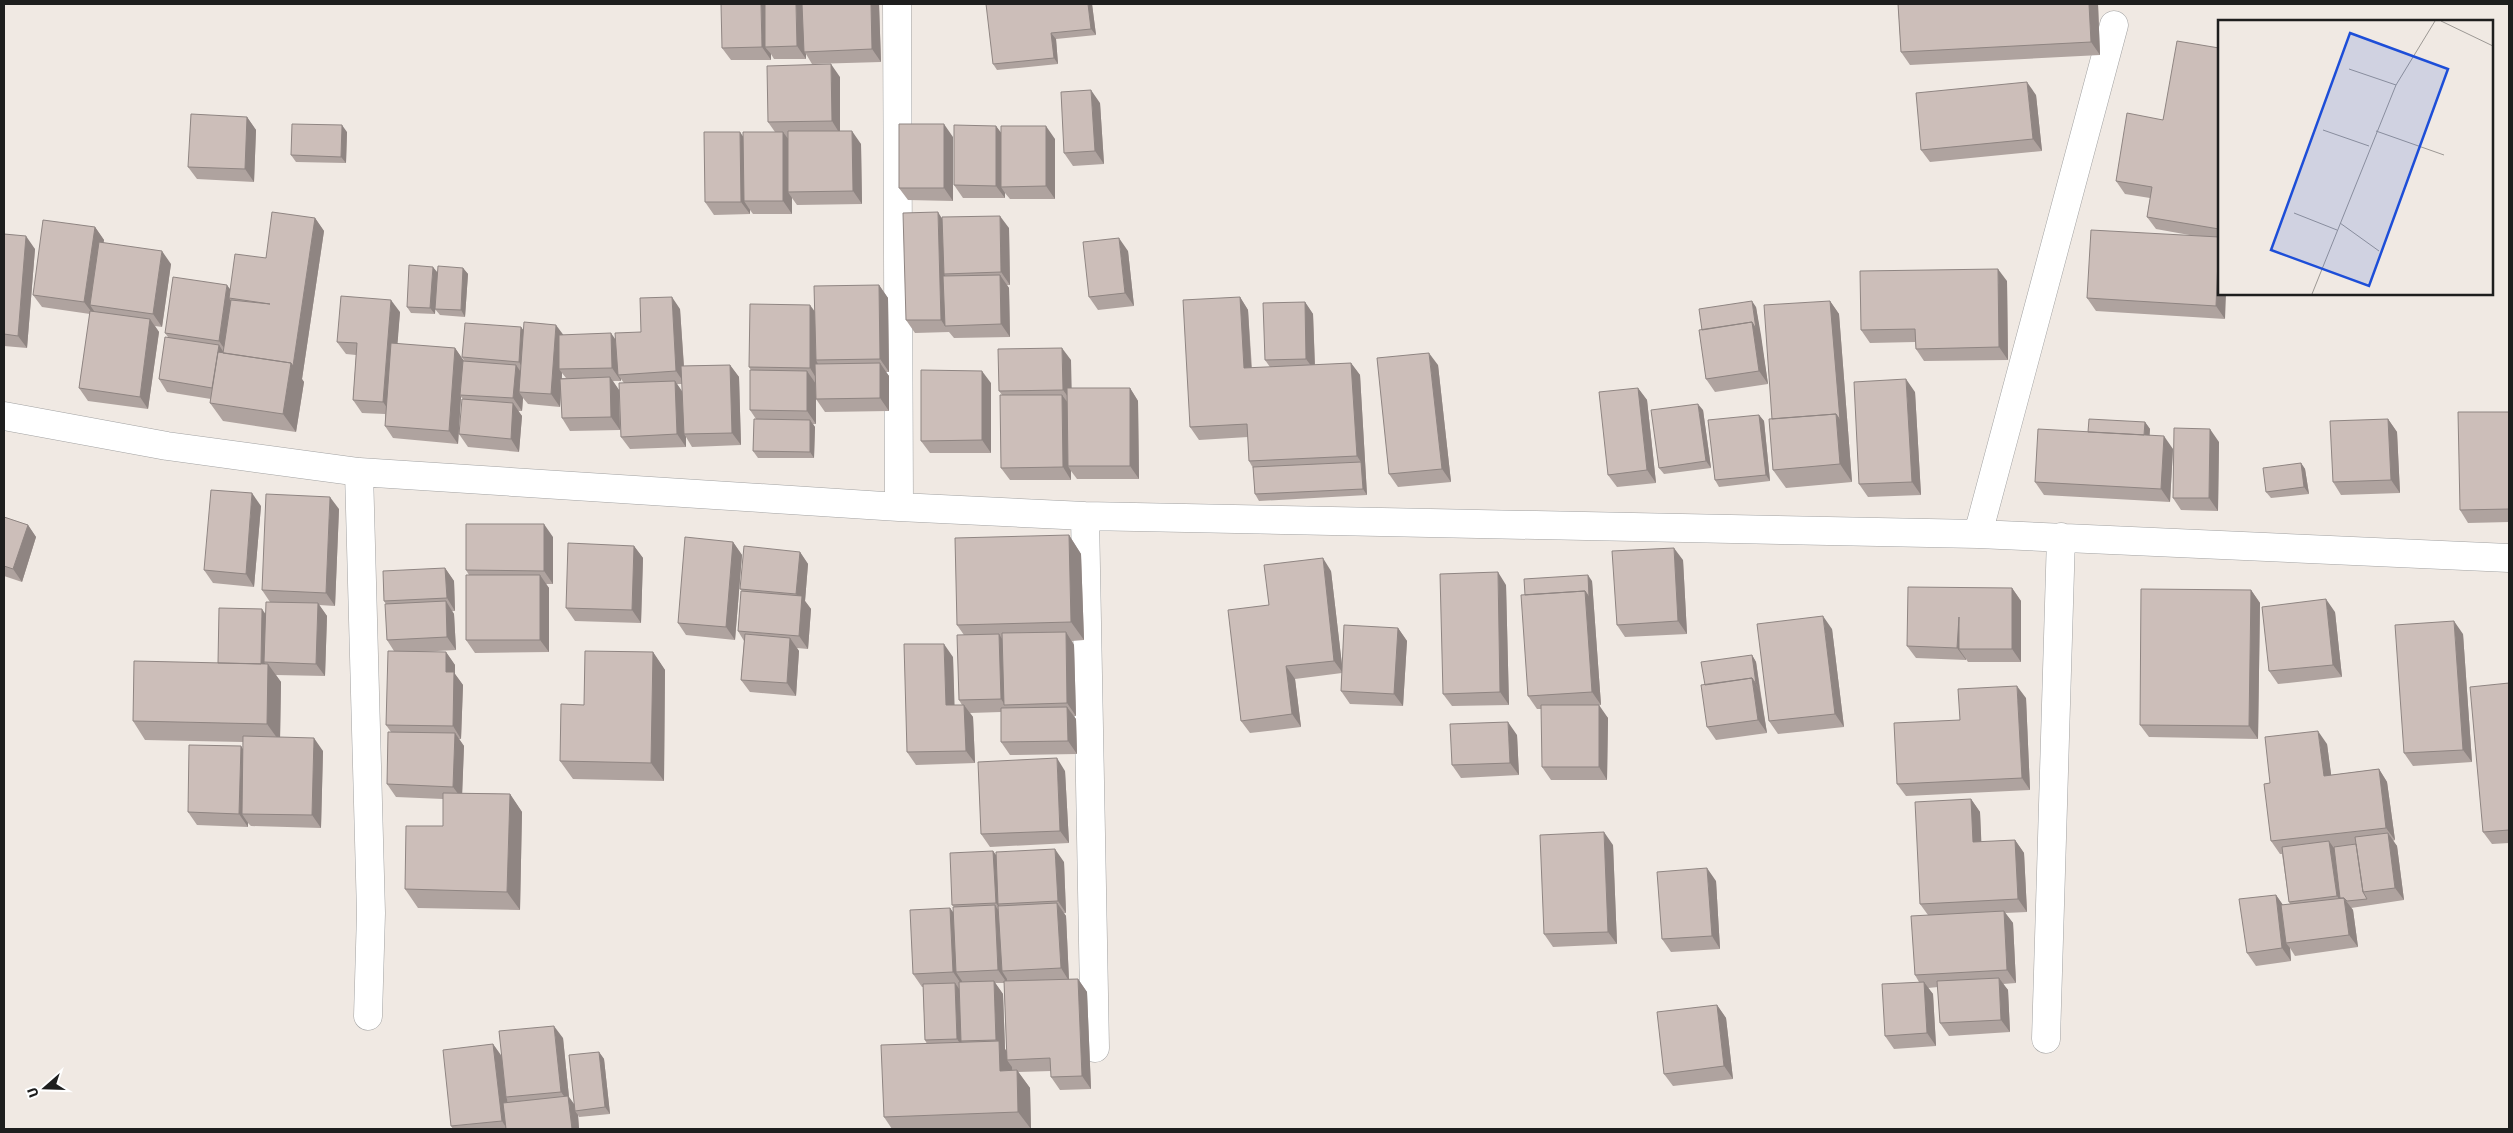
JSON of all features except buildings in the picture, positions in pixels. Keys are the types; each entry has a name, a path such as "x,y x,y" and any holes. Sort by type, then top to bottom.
{"street":[{"path":"897,4 899,507"},
{"path":"1978,534 2114,25"},
{"path":"4,416 167,446 359,472 899,507 1085,516 1978,534 2509,558"},
{"path":"359,472 371,914 368,1016"},
{"path":"1085,516 1095,1048"},
{"path":"2046,1039 2061,537"}]}
